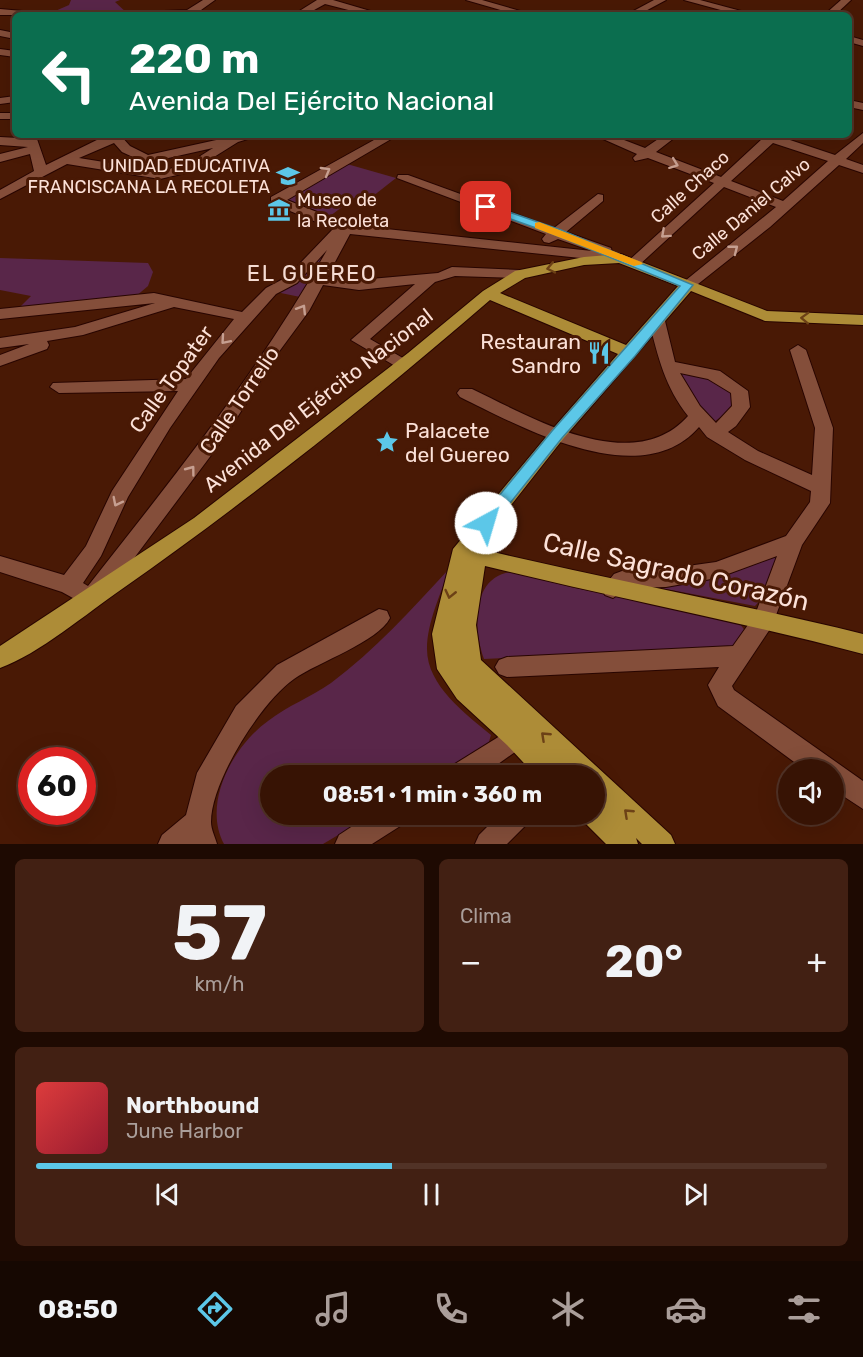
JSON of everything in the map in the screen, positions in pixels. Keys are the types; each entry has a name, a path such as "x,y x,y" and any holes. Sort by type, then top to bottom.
{"main road":[{"name":"Avenida Del Ejército Nacional","path":"0,658 201,523 402,366 488,294 520,274 584,261 627,260 765,316 863,320"},
{"path":"543,765 455,680 443,648 445,617 460,555 474,548 557,435 688,285"},
{"path":"488,294 630,354"},
{"path":"474,548 463,629 465,651 471,666 576,765"},
{"name":"Calle Sagrado Corazón","path":"474,548 613,589 764,619 863,644"},
{"path":"605,791 662,844"},
{"path":"605,825 625,844"}],"street":[{"path":"192,12 210,0"},
{"path":"303,12 324,0 368,12"},
{"path":"637,12 661,0"},
{"path":"689,0 739,12"},
{"path":"832,12 846,0"},
{"path":"476,3 516,12"},
{"name":"Calle Daniel Calvo","path":"688,285 785,206 863,136"},
{"path":"0,195 110,138"},
{"path":"116,138 140,159 146,159 242,138"},
{"path":"387,138 276,200 344,228 627,260"},
{"path":"606,138 641,156 722,182 785,206"},
{"path":"641,156 668,138"},
{"name":"Calle Chaco","path":"627,260 722,182 765,138"},
{"path":"769,138 863,169"},
{"path":"65,160 160,175 190,168 234,140"},
{"path":"0,141 34,146"},
{"path":"34,146 41,172"},
{"path":"0,158 34,146"},
{"path":"403,178 557,232 627,260"},
{"path":"535,251 598,198"},
{"name":"Calle Torrelio","path":"91,599 218,434 271,351 301,311 344,228"},
{"name":"Calle Topater","path":"69,585 94,550 119,496 190,385 245,317 271,291 292,280 344,228"},
{"path":"318,280 359,285 442,277 452,271 520,274"},
{"path":"402,366 359,340 431,278"},
{"path":"0,314 154,298 245,317"},
{"path":"0,361 77,332 176,302"},
{"path":"657,321 668,367 698,418 713,433 746,452 821,487"},
{"path":"0,343 77,332"},
{"path":"798,350 824,428 820,503 794,542 764,619 720,686 726,698 811,759"},
{"path":"668,367 699,369 715,373 739,391 741,407 730,422 713,433"},
{"path":"58,387 190,385"},
{"path":"466,393 557,435 601,447 654,446 679,436 698,418"},
{"path":"613,589 622,580 666,578 717,570 794,542"},
{"path":"0,564 69,585 91,599"},
{"path":"171,844 201,833 206,782 245,714 285,672 345,640 379,618"},
{"path":"507,667 741,656"},
{"path":"475,765 516,737"},
{"path":"844,783 863,796"},
{"path":"348,844 378,825"},
{"path":"488,844 508,825"}],"shaded area":[{"path":"71,0 120,0 115,2 126,12 53,12 69,5"},
{"path":"347,164 396,178 368,200 357,196 330,216 287,198"},
{"path":"336,238 305,298 276,292"},
{"path":"0,258 148,263 153,272 148,286 135,297 15,312 31,296 0,290"},
{"path":"680,371 700,373 732,391 734,404 728,412 711,424 687,388"},
{"path":"776,554 779,556 763,597 755,606 645,585 710,580"},
{"path":"449,569 429,629 427,649 429,662 433,675 450,698 491,735 488,745 454,765 260,765 260,825 355,825 323,844 224,844 218,828 219,794 225,776 243,745 275,716 331,683 393,629"},
{"path":"514,572 570,587 737,620 746,632 739,646 728,648 484,659 480,647 477,619 483,593 490,582 500,575"}],"slow traffic":[{"path":"539,226 637,264"}],"place":[{"name":"UNIDAD EDUCATIVA FRANCISCANA LA RECOLETA","path":"288,176"},
{"name":"Museo de la Recoleta","path":"279,210"},
{"name":"Restauran Sandro","path":"599,353"},
{"name":"Palacete del Guereo","path":"387,442"}],"district":[{"name":"EL GUEREO","path":"312,273"}],"route":[{"path":"486,207 557,232 688,285 557,435 486,523"}]}
